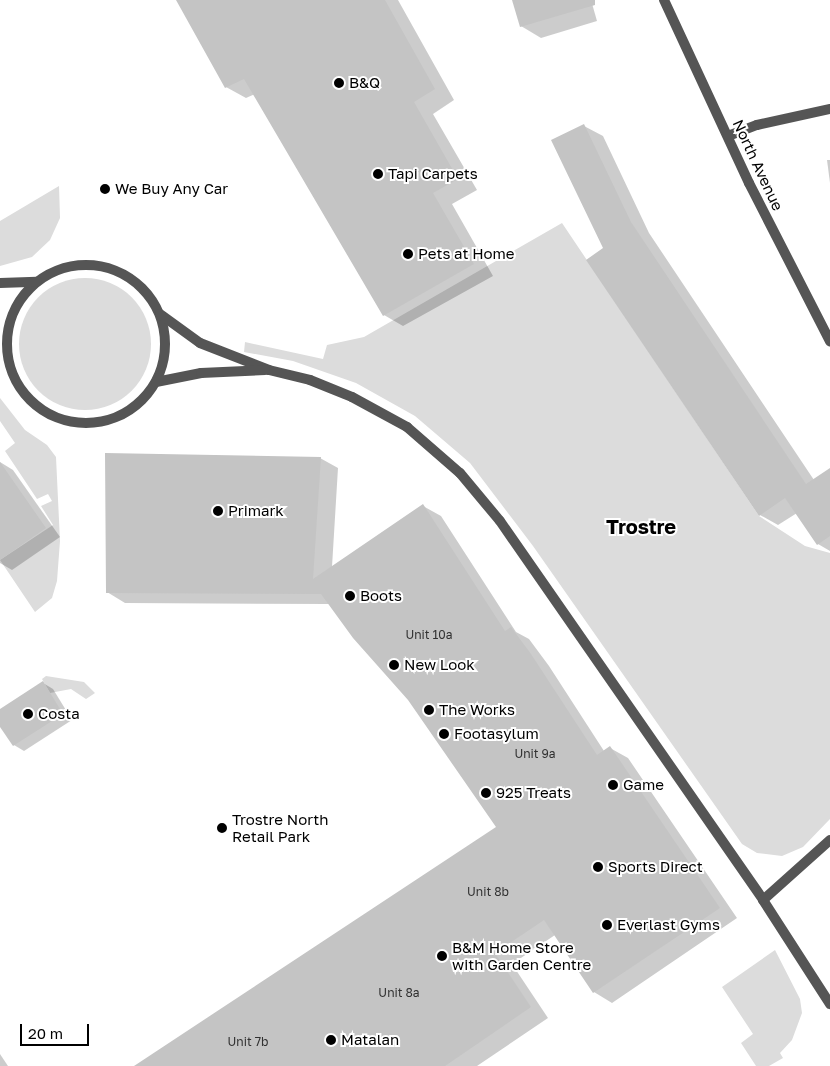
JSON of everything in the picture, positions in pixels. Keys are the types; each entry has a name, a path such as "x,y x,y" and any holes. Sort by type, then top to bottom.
{"street":[{"name":"North Avenue","path":"664,0 728,136 830,341"},
{"path":"728,136 757,125 830,109"},
{"path":"86,265 109,268 130,278 148,294 160,314 166,337 165,352 156,382 142,402 123,415 100,423 76,423 55,418 36,406 21,389 11,369 7,349 8,328 15,309 37,282 68,266 86,265"},
{"path":"0,283 37,282"},
{"path":"160,314 200,343 269,370 310,380 352,397 407,427 460,473 500,521 763,900 830,1004"},
{"path":"0,340 7,349"},
{"path":"156,382 201,373 269,370"},
{"path":"763,900 830,840"}],"shaded area":[{"path":"59,186 60,218 50,240 32,257 0,266 0,221"},
{"path":"562,223 759,516 805,546 830,553 830,819 803,847 782,856 757,853 742,844 533,546 470,463 415,416 356,383 293,361 244,352 245,342 323,359 327,345 364,337"},
{"path":"85,278 98,279 110,283 132,297 146,319 150,331 150,357 146,369 132,391 110,405 98,409 85,410 72,409 60,405 38,391 24,369 20,357 19,344 20,331 24,319 38,297 60,283 72,279"},
{"path":"0,398 25,430 47,445 56,457 60,541 57,581 52,598 35,612 0,560 53,525 41,506 52,501 48,494 37,499 5,451 15,443 0,421"},
{"path":"46,676 84,682 95,693 86,699 71,689 50,693 42,679"},
{"path":"775,950 800,999 802,1013 792,1040 780,1053 783,1058 769,1066 756,1066 741,1043 753,1034 722,987"}],"building":[{"path":"176,0 385,0 435,89 414,102 458,179 433,193 474,264 383,316 244,79 225,88"},
{"path":"512,0 595,0 595,5 520,27"},
{"path":"584,124 631,222 806,484 830,468 830,536 817,545 785,498 759,516 586,260 603,248 551,140"},
{"path":"105,453 321,457 313,579 423,504 505,631 511,627 531,654 597,755 610,746 720,908 593,993 544,920 495,953 531,1007 445,1066 134,1066 496,827 408,700 353,638 321,594 106,593"},
{"path":"0,462 46,528 0,560"},
{"path":"43,681 63,714 13,746 0,727 0,709"}],"place":[{"name":"B&Q","path":"339,83"},
{"name":"Tapi Carpets","path":"378,174"},
{"name":"We Buy Any Car","path":"105,189"},
{"name":"Pets at Home","path":"408,254"},
{"name":"Primark","path":"218,511"},
{"name":"Boots","path":"350,596"},
{"name":"New Look","path":"394,665"},
{"name":"The Works","path":"429,710"},
{"name":"Costa","path":"28,714"},
{"name":"Footasylum","path":"444,734"},
{"name":"Game","path":"613,785"},
{"name":"925 Treats","path":"486,793"},
{"name":"Trostre North Retail Park","path":"222,828"},
{"name":"Sports Direct","path":"598,867"},
{"name":"Everlast Gyms","path":"607,925"},
{"name":"B&M Home Store with Garden Centre","path":"442,956"},
{"name":"Matalan","path":"331,1040"}],"district":[{"name":"Trostre","path":"641,526"}]}
